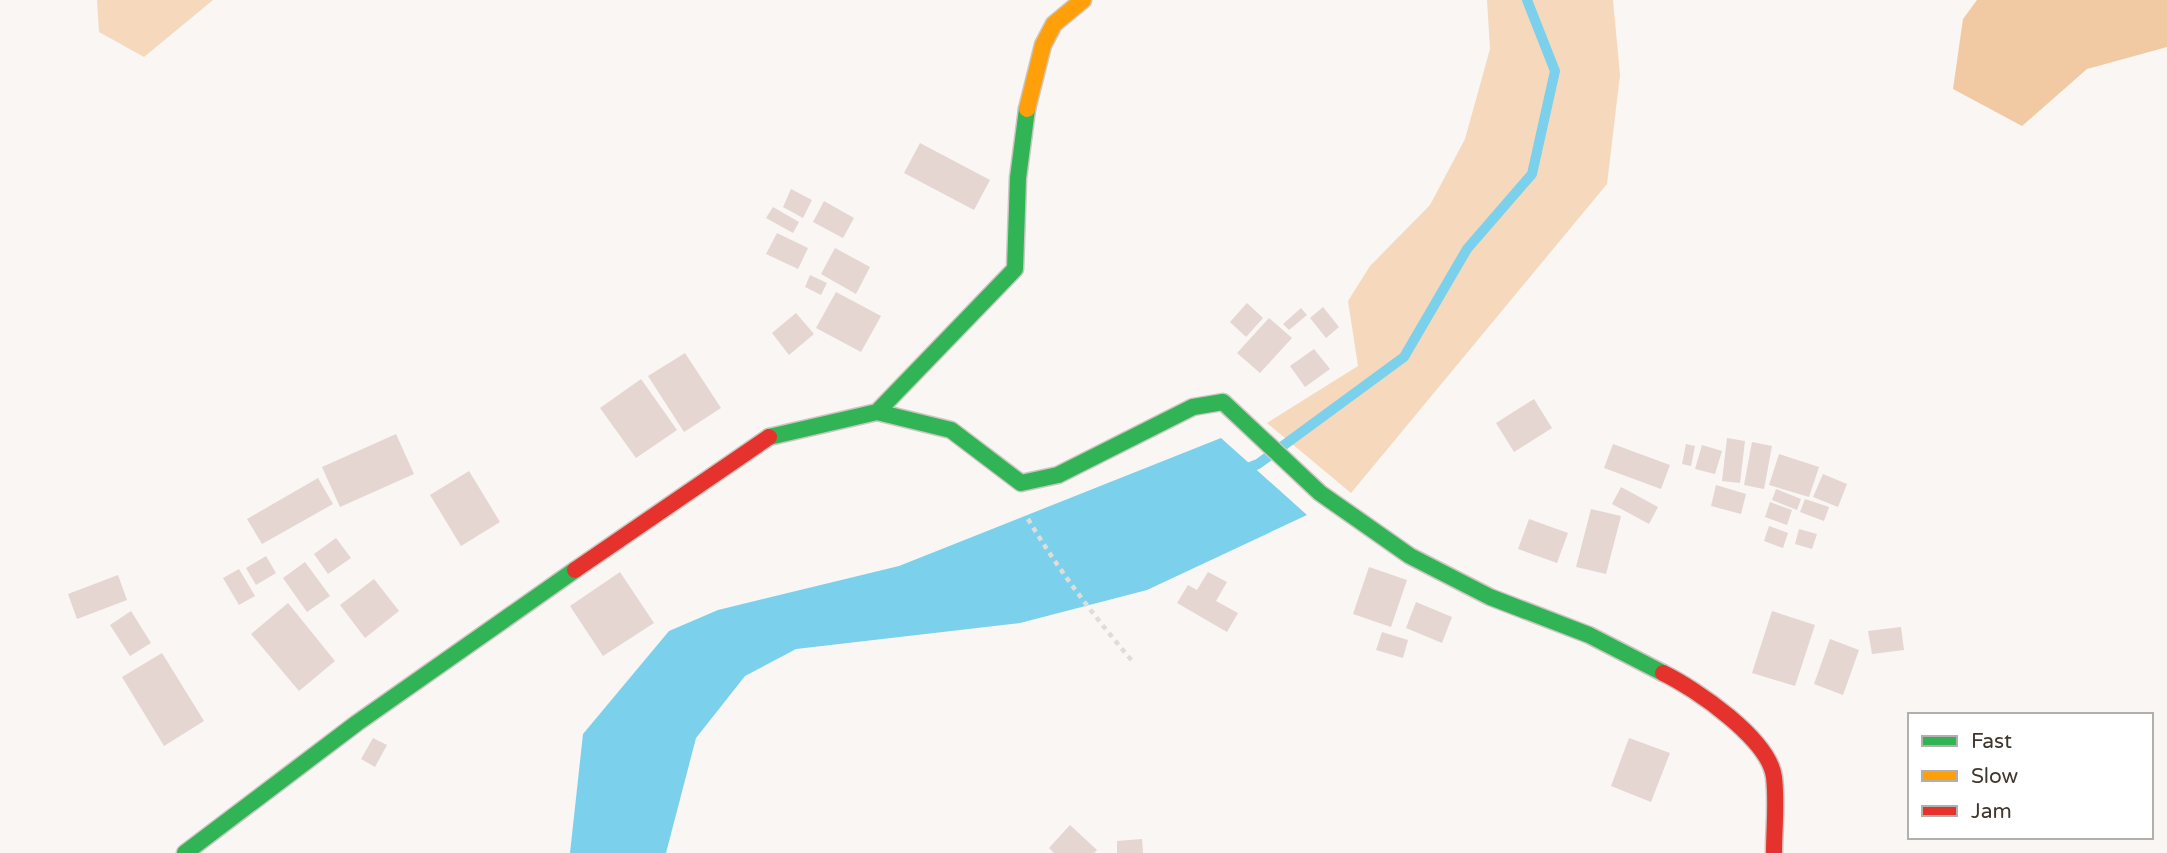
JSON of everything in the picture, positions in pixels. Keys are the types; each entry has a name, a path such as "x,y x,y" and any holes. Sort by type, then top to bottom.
{"street":[{"path":"877,412 1015,269 1013,217 1036,60 1055,22 1083,0"},
{"path":"186,853 357,723 764,438 877,412 951,430 1021,482 1058,475 1193,407 1223,402 1320,493 1410,556 1490,597 1589,635 1691,687 1761,747 1774,775 1774,853"}],"path":[{"path":"1025,513 1053,561 1090,612 1133,662"}],"shaded area":[{"path":"97,0 213,0 144,57 99,32"},
{"path":"1487,0 1613,0 1620,75 1607,184 1351,493 1267,423 1358,366 1348,301 1370,266 1430,205 1465,139 1490,49"},
{"path":"1977,0 2167,0 2167,47 2087,69 2022,126 1953,89 1963,19"}],"water":[{"path":"1221,438 1307,515 1147,590 1020,623 796,649 745,676 696,738 666,853 570,853 583,734 669,631 718,610 899,566"}],"building":[{"path":"920,143 990,180 974,210 904,173"},
{"path":"791,189 812,200 803,218 783,207"},
{"path":"824,201 854,218 843,238 813,222"},
{"path":"773,207 799,222 793,233 766,218"},
{"path":"777,233 808,248 798,269 766,254"},
{"path":"835,248 870,267 856,294 821,274"},
{"path":"810,275 827,283 821,295 805,287"},
{"path":"836,292 881,316 861,352 816,328"},
{"path":"1247,303 1263,318 1246,337 1230,322"},
{"path":"1323,307 1339,327 1326,338 1310,318"},
{"path":"1301,308 1307,315 1289,330 1283,324"},
{"path":"796,313 814,334 789,355 772,333"},
{"path":"1269,318 1292,338 1260,373 1237,353"},
{"path":"1314,349 1330,369 1305,387 1290,366"},
{"path":"685,353 721,408 684,432 648,376"},
{"path":"641,379 677,430 636,458 600,408"},
{"path":"1534,399 1552,428 1514,452 1496,423"},
{"path":"396,434 414,474 340,507 322,467"},
{"path":"1727,438 1745,441 1740,483 1722,481"},
{"path":"1752,442 1772,446 1764,489 1744,485"},
{"path":"1613,444 1670,465 1661,489 1604,468"},
{"path":"1686,444 1695,446 1691,466 1682,464"},
{"path":"1702,445 1722,451 1715,474 1695,469"},
{"path":"1779,454 1819,467 1809,497 1769,485"},
{"path":"469,471 500,522 461,546 430,495"},
{"path":"1823,474 1847,484 1838,507 1813,497"},
{"path":"318,478 333,504 262,544 247,519"},
{"path":"1716,485 1746,494 1741,514 1711,506"},
{"path":"1621,487 1658,507 1649,524 1612,504"},
{"path":"1776,489 1801,499 1797,510 1772,500"},
{"path":"1805,499 1829,507 1824,521 1800,512"},
{"path":"1770,502 1792,510 1787,525 1765,517"},
{"path":"1591,509 1621,516 1606,574 1576,567"},
{"path":"1529,519 1568,533 1557,563 1518,549"},
{"path":"1769,526 1788,533 1783,548 1764,541"},
{"path":"1799,529 1817,534 1812,549 1795,544"},
{"path":"336,538 351,558 328,574 314,554"},
{"path":"266,556 276,573 256,585 246,568"},
{"path":"305,562 330,596 307,612 283,578"},
{"path":"1369,567 1407,580 1391,627 1353,614"},
{"path":"239,569 255,596 239,605 223,578"},
{"path":"620,572 654,623 603,656 570,606"},
{"path":"1208,572 1227,582 1216,601 1238,613 1227,632 1177,603 1188,585 1197,590"},
{"path":"118,575 127,600 77,619 68,594"},
{"path":"374,579 399,611 365,638 340,605"},
{"path":"1416,602 1452,617 1442,643 1406,628"},
{"path":"288,603 335,661 299,691 251,634"},
{"path":"131,611 151,643 130,656 110,625"},
{"path":"1772,611 1815,625 1795,686 1752,673"},
{"path":"1901,627 1904,650 1872,654 1868,631"},
{"path":"1382,632 1408,640 1403,658 1376,650"},
{"path":"1830,639 1859,650 1843,695 1814,684"},
{"path":"162,653 204,721 164,746 122,677"},
{"path":"373,738 387,745 375,767 361,759"},
{"path":"1629,738 1670,753 1651,802 1611,786"},
{"path":"1070,825 1097,850 1094,853 1054,853 1049,848"},
{"path":"1142,839 1143,853 1117,853 1117,841"}],"waterway":[{"path":"1240,471 1258,464 1404,357 1467,249 1532,174 1555,71 1527,0"}],"traffic: fast":[{"path":"769,437 877,412 1015,269 1018,178 1027,109"},
{"path":"877,412 951,430 1021,483 1058,475 1193,407 1223,402 1320,493 1410,556 1490,597 1589,635 1663,673"},
{"path":"185,853 357,723 575,570"}],"traffic: slow":[{"path":"1027,109 1043,45 1054,24 1083,0"}],"traffic: jam":[{"path":"575,570 769,437"},
{"path":"1663,673 1694,691 1729,717 1759,747 1769,762 1775,786 1774,853"}]}
